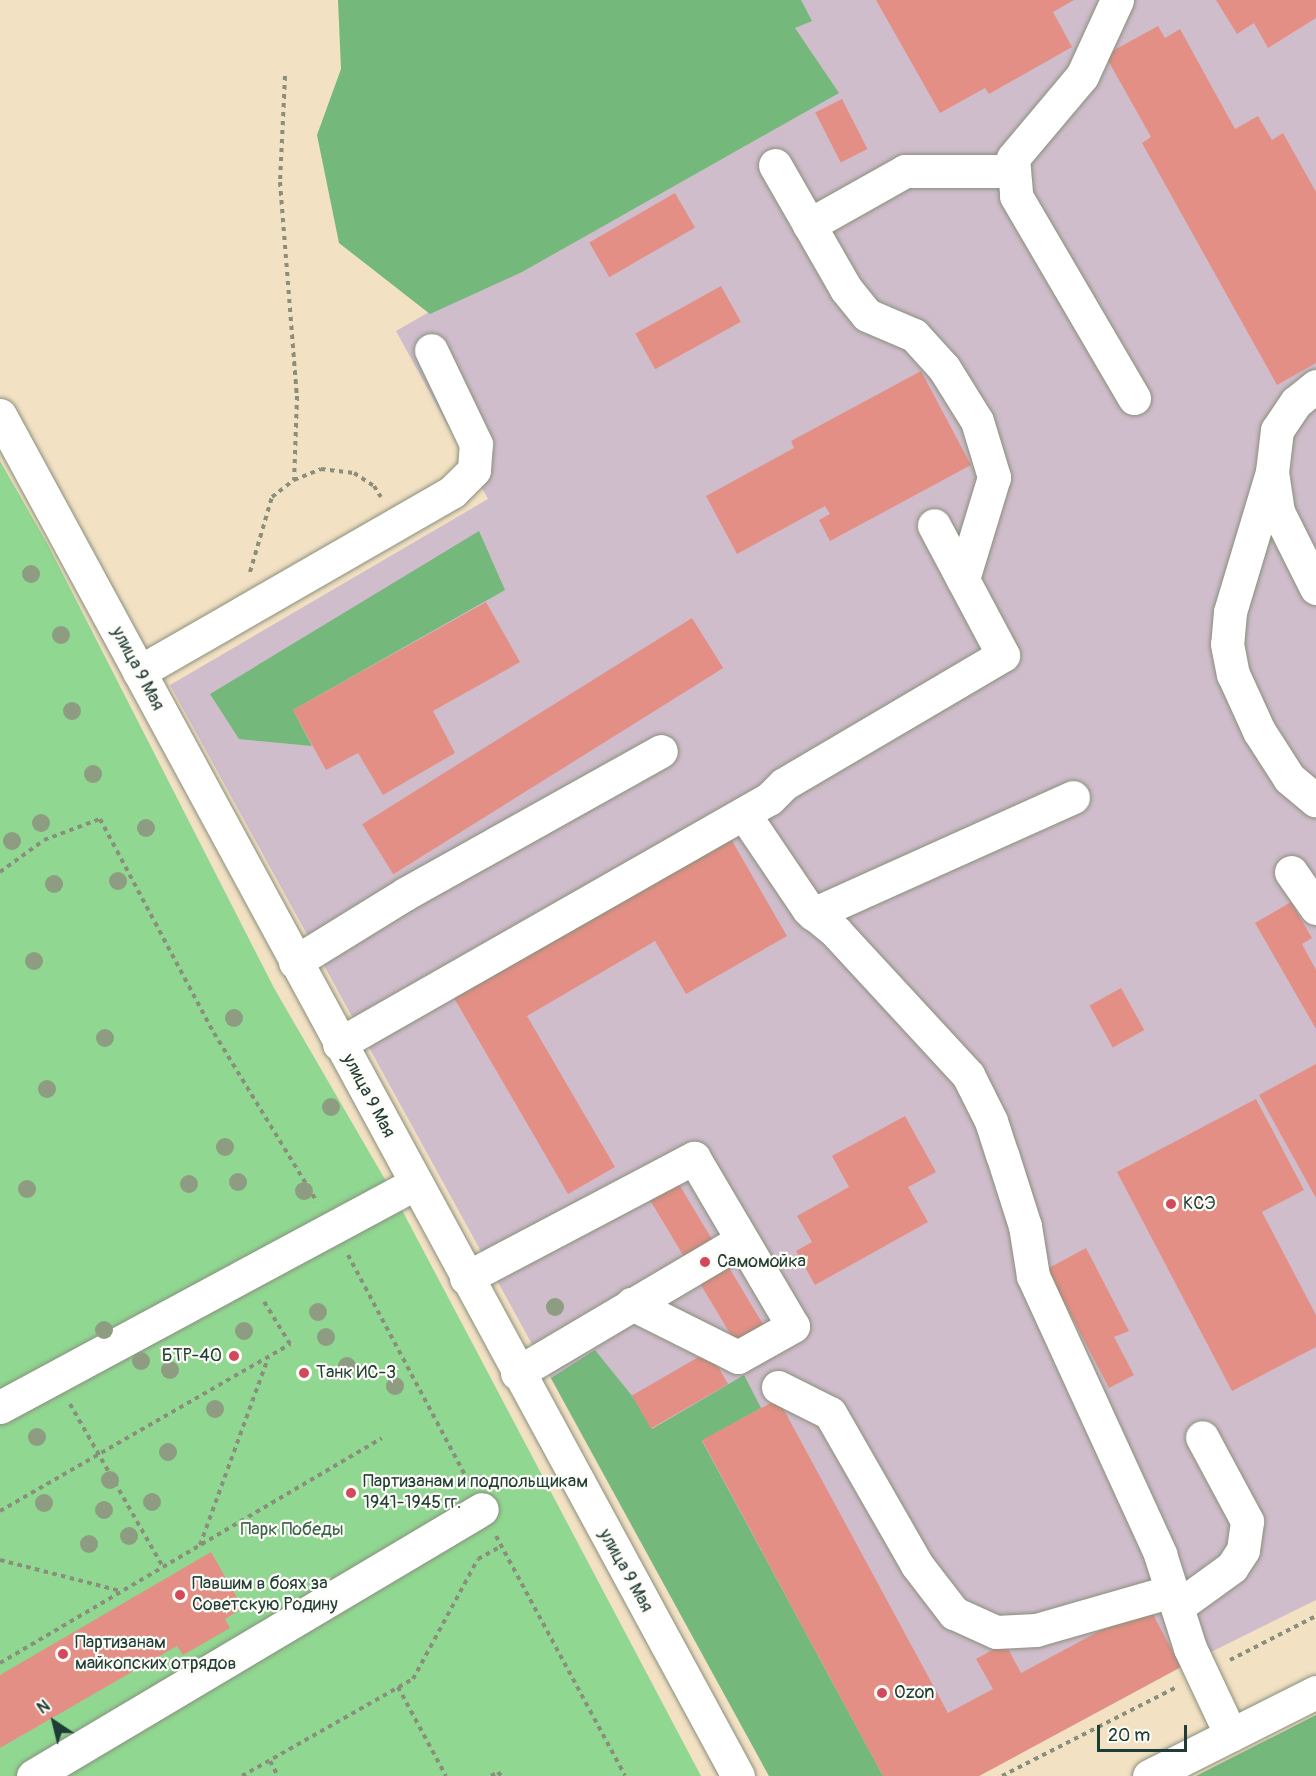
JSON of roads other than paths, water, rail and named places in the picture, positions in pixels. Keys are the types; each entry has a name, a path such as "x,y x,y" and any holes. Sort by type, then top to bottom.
{"street":[{"path":"1117,0 1082,76 1013,158 1016,196 1134,398"},
{"path":"775,165 846,289 867,315 914,335 944,368 977,421 994,477 963,579"},
{"path":"808,225 905,171 1014,171"},
{"path":"139,672 452,492 474,470 476,444 431,350"},
{"path":"1316,386 1296,402 1277,430 1272,472 1230,612 1227,644 1233,674 1259,731 1289,778 1316,801"},
{"name":"улица 9 Мая","path":"0,415 517,1373 738,1776"},
{"path":"1272,472 1278,512 1316,588"},
{"path":"339,1044 744,814 769,799 784,784 1003,655 934,525"},
{"path":"295,962 405,894 661,751"},
{"path":"813,914 1073,796"},
{"path":"744,814 813,914 836,933 968,1075 991,1121 1002,1154 1025,1226 1033,1276 1160,1554 1174,1599 1203,1674 1231,1735"},
{"path":"1291,872 1316,908"},
{"path":"466,1278 694,1158 793,1326 738,1357 632,1304"},
{"path":"0,1407 415,1184"},
{"path":"517,1373 742,1240"},
{"path":"778,1387 830,1413 917,1566 954,1613 996,1632 1036,1630 1174,1599 1232,1567 1243,1551 1247,1521 1202,1437"},
{"path":"33,1776 482,1509"},
{"path":"1149,1776 1316,1692"}],"place":[{"name":"КСЭ","path":"1171,1204"},
{"name":"Самомойка","path":"705,1262"},
{"name":"БТР-40","path":"234,1356"},
{"name":"Танк ИС-3","path":"304,1373"},
{"name":"Партизанам и подпольщикам 1941-1945 гг.","path":"351,1493"},
{"name":"Павшим в боях за Советскую Родину","path":"180,1595"},
{"name":"Партизанам майкопских отрядов","path":"63,1654"},
{"name":"Ozon","path":"882,1693"}],"park label":[{"name":"Парк Победы","path":"292,1530"}]}
